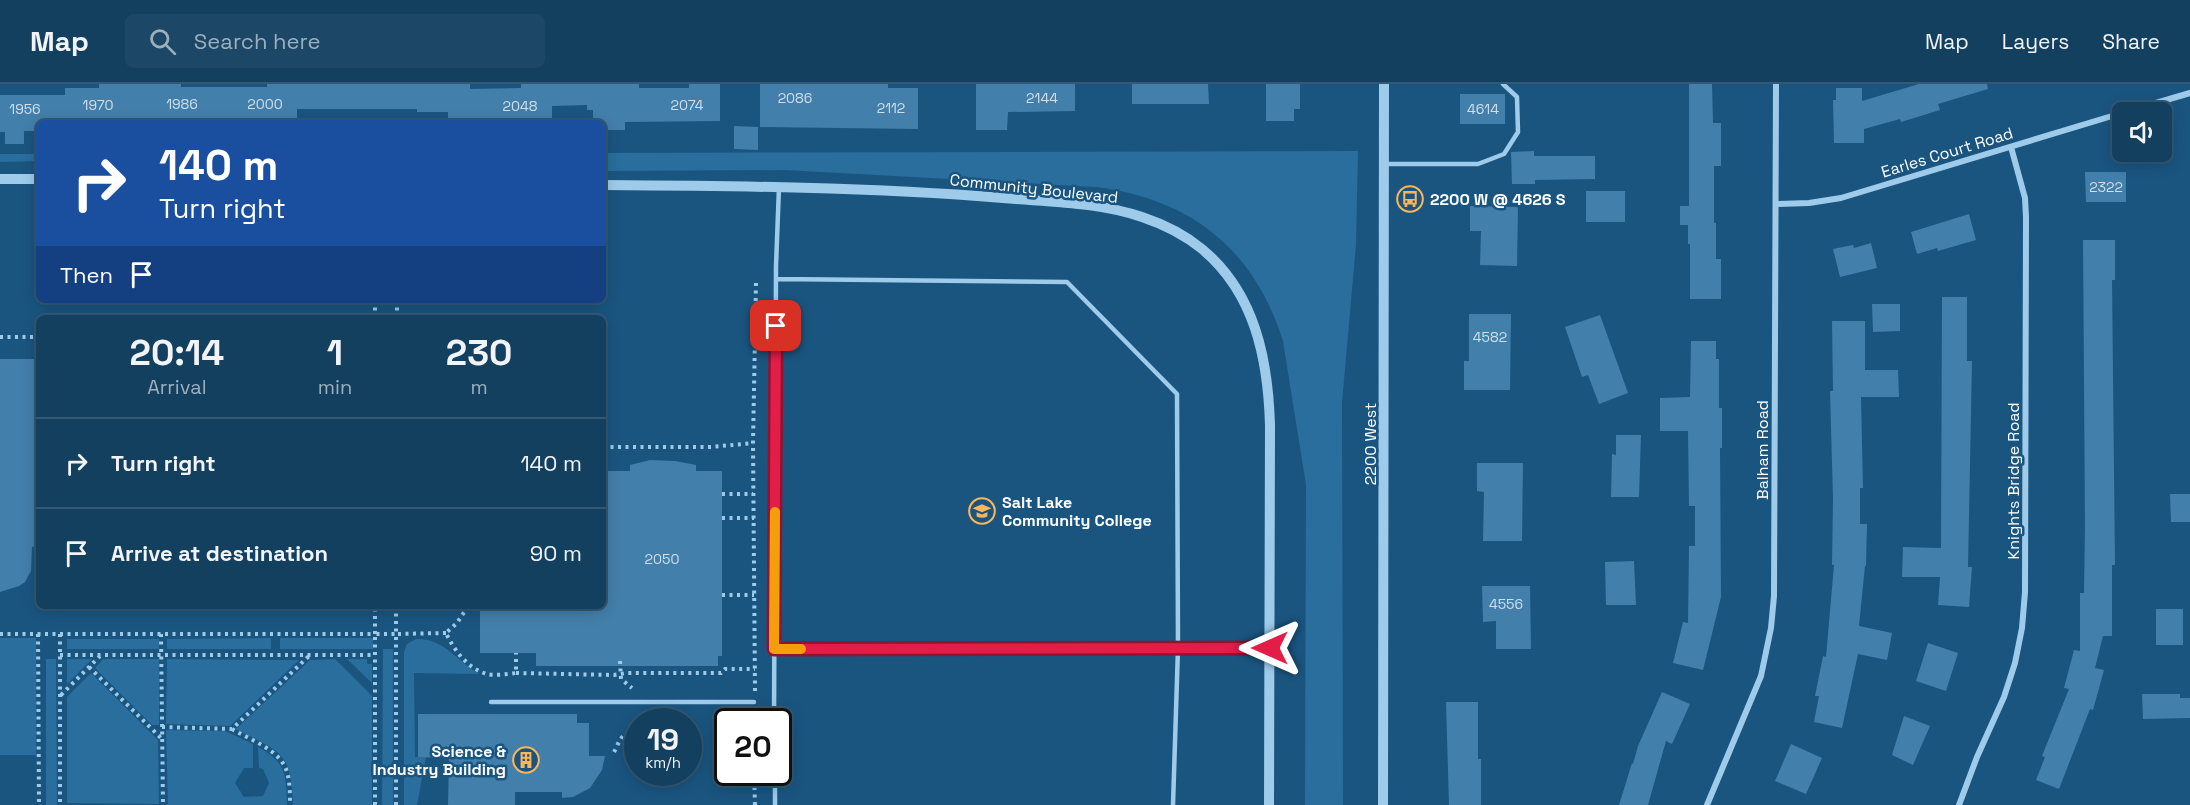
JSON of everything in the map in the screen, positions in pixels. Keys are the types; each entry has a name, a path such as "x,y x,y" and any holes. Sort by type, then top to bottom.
{"street":[{"name":"2200 West","path":"1383,805 1384,84"},
{"name":"Balham Road","path":"1707,805 1761,676 1771,628 1775,562 1776,84"},
{"name":"Earles Court Road","path":"2160,102 2190,93"},
{"name":"Earles Court Road","path":"1776,204 1809,203 1841,198 2112,117"},
{"name":"Knights Bridge Road","path":"1959,805 2004,697 2015,663 2022,628 2025,592 2026,217 2025,198 2011,147"},
{"path":"0,179 36,179"},
{"name":"Community Boulevard","path":"606,185 779,186 955,194 1101,207 1142,217 1181,234 1210,256 1245,301 1258,335 1267,371 1270,425 1269,805"}],"lane":[{"path":"1385,164 1478,164 1504,154 1518,132 1517,97 1503,84"},
{"path":"774,708 779,186"},
{"path":"777,279 1067,282 1177,394 1178,648 1173,805"},
{"path":"774,649 1270,648"},
{"path":"491,702 754,702"},
{"path":"775,786 776,805"}],"path":[{"path":"754,702 753,442 756,283"},
{"path":"0,337 36,337"},
{"path":"606,447 711,447 753,442"},
{"path":"722,494 753,494"},
{"path":"722,518 754,518"},
{"path":"722,595 754,595"},
{"path":"375,609 375,805"},
{"path":"396,609 396,805"},
{"path":"0,634 446,633 457,623 466,609"},
{"path":"446,633 453,647 468,663 487,674 721,673 724,669 755,669"},
{"path":"38,634 39,805"},
{"path":"60,634 60,805"},
{"path":"161,634 163,805"},
{"path":"516,653 516,673"},
{"path":"232,729 309,655"},
{"path":"60,656 375,655"},
{"path":"60,696 101,656"},
{"path":"621,661 621,674"},
{"path":"89,667 162,739"},
{"path":"162,727 232,729 272,752 285,765 288,774 290,805"},
{"path":"614,752 624,734"},
{"path":"754,786 755,805"}],"shaded area":[{"path":"1358,151 1356,244 1342,403 1343,805 1305,805 1306,485 1283,341 1271,308 1255,280 1236,255 1214,234 1189,217 1161,203 1130,193 1096,187 785,170 606,171 606,153"},
{"path":"0,154 36,154 36,161 0,162"},
{"path":"0,638 36,638 36,755 0,755"},
{"path":"271,638 271,649 167,649 167,639"},
{"path":"280,638 373,638 373,649 280,649"},
{"path":"67,639 159,639 159,649 67,649"},
{"path":"416,639 425,639 442,646 479,674 414,673 415,757 426,757 417,805 404,805 404,652 407,644"},
{"path":"383,649 393,649 393,805 382,805"},
{"path":"46,659 56,659 57,805 46,805"},
{"path":"67,659 92,659 67,684"},
{"path":"103,659 159,659 159,725 152,725 95,668"},
{"path":"167,659 299,660 230,726 166,724"},
{"path":"335,659 372,696 372,805 293,805 290,773 281,755 264,743 236,729 310,660"},
{"path":"347,659 367,659 367,664 372,664 372,683"},
{"path":"91,673 158,740 159,804 67,803 67,697"},
{"path":"166,730 225,731 253,744 253,768 244,768 235,783 244,797 263,796 269,783 263,769 259,768 258,747 268,753 280,764 283,771 287,805 168,805"}],"building":[{"path":"99,84 267,87 267,84 470,84 470,89 521,88 521,84 639,84 639,88 689,88 689,84 720,84 720,121 625,122 625,130 606,130 606,120 593,120 593,110 587,110 587,105 552,106 552,120 448,120 448,112 417,112 417,109 297,109 297,120 36,120 36,131 24,131 24,144 5,144 5,132 0,132 0,95 65,95 65,88 99,88"},
{"path":"760,84 888,84 888,88 918,88 918,129 760,127"},
{"path":"976,84 1075,84 1075,111 1008,112 1007,130 976,130"},
{"path":"1132,84 1208,84 1209,104 1132,104"},
{"path":"1266,84 1300,84 1300,109 1294,109 1294,121 1266,121"},
{"path":"1689,84 1712,84 1713,123 1721,123 1721,166 1714,166 1714,223 1716,223 1716,259 1721,259 1721,299 1690,299 1688,225 1680,225 1680,206 1689,206"},
{"path":"1919,84 1987,84 1988,89 1938,104 1940,110 1901,122 1900,119 1864,129 1864,143 1834,143 1833,100 1836,100 1836,88 1862,88 1862,101"},
{"path":"1460,94 1505,94 1505,124 1460,124"},
{"path":"734,126 758,127 758,150 734,149"},
{"path":"1534,151 1534,156 1595,156 1595,179 1535,180 1535,184 1512,184 1511,152"},
{"path":"2085,172 2126,172 2126,202 2086,202"},
{"path":"1586,191 1625,191 1625,222 1586,222"},
{"path":"1470,206 1518,207 1517,266 1480,265 1481,231 1470,231"},
{"path":"1969,214 1976,240 1938,251 1937,248 1917,254 1911,232"},
{"path":"2083,240 2115,240 2115,280 2112,280 2115,565 2112,565 2112,636 2103,636 2095,668 2104,670 2093,710 2090,709 2059,789 2036,780 2045,757 2042,756 2069,689 2064,688 2074,650 2080,651 2080,593 2084,593 2085,526"},
{"path":"1871,243 1877,268 1840,277 1833,249 1853,245 1854,248"},
{"path":"1942,297 1967,297 1967,361 1972,361 1968,567 1972,567 1969,607 1938,605 1940,577 1902,577 1903,547 1941,548"},
{"path":"1872,304 1900,304 1900,331 1873,332"},
{"path":"1469,314 1511,314 1510,390 1464,390 1464,361 1469,361"},
{"path":"1600,315 1628,393 1599,404 1588,375 1582,377 1565,327"},
{"path":"1832,321 1865,321 1865,370 1898,370 1899,397 1861,397 1863,488 1860,488 1860,524 1867,524 1866,566 1859,626 1892,633 1887,660 1858,654 1842,728 1814,722 1819,696 1815,696 1823,656 1826,657 1834,565 1832,565 1830,391 1833,391"},
{"path":"1691,341 1716,341 1716,359 1719,359 1719,408 1722,408 1721,597 1703,670 1673,663 1683,622 1688,623 1689,546 1695,546 1695,506 1689,506 1688,431 1660,431 1660,398 1690,397"},
{"path":"0,359 34,359 36,546 32,547 31,571 25,582 0,592"},
{"path":"1616,435 1641,435 1639,497 1611,497 1612,454 1616,455"},
{"path":"650,460 675,461 696,465 696,471 722,471 722,656 718,656 718,666 536,666 536,653 480,653 480,609 606,609 606,471 630,471 630,465"},
{"path":"1477,463 1523,463 1522,541 1483,541 1484,492 1477,491"},
{"path":"2170,494 2190,494 2190,522 2171,522"},
{"path":"1634,561 1636,605 1606,605 1605,562"},
{"path":"1482,586 1530,586 1531,649 1496,649 1496,621 1483,622"},
{"path":"2156,609 2183,609 2183,645 2156,645"},
{"path":"1928,643 1958,653 1946,691 1916,681"},
{"path":"1662,692 1690,704 1672,744 1666,741 1648,805 1619,805 1638,746"},
{"path":"2142,694 2180,694 2180,698 2190,698 2190,718 2143,719"},
{"path":"1446,702 1478,702 1481,805 1449,805"},
{"name":"Science & Industry Building","path":"418,714 577,714 577,723 589,723 589,756 605,756 602,770 590,788 573,797 562,798 562,792 515,792 515,805 448,805 449,758 418,757"},
{"path":"1904,716 1930,726 1913,765 1892,755"},
{"path":"1791,744 1822,758 1806,794 1775,781"}],"slow traffic":[{"path":"775,512 774,649 801,649"}],"place":[{"name":"2200 W @ 4626 S","path":"1410,199"},
{"name":"Salt Lake Community College","path":"982,511"},
{"name":"Science & Industry Building","path":"526,760"}],"route":[{"path":"776,326 774,649 1270,648"}]}
